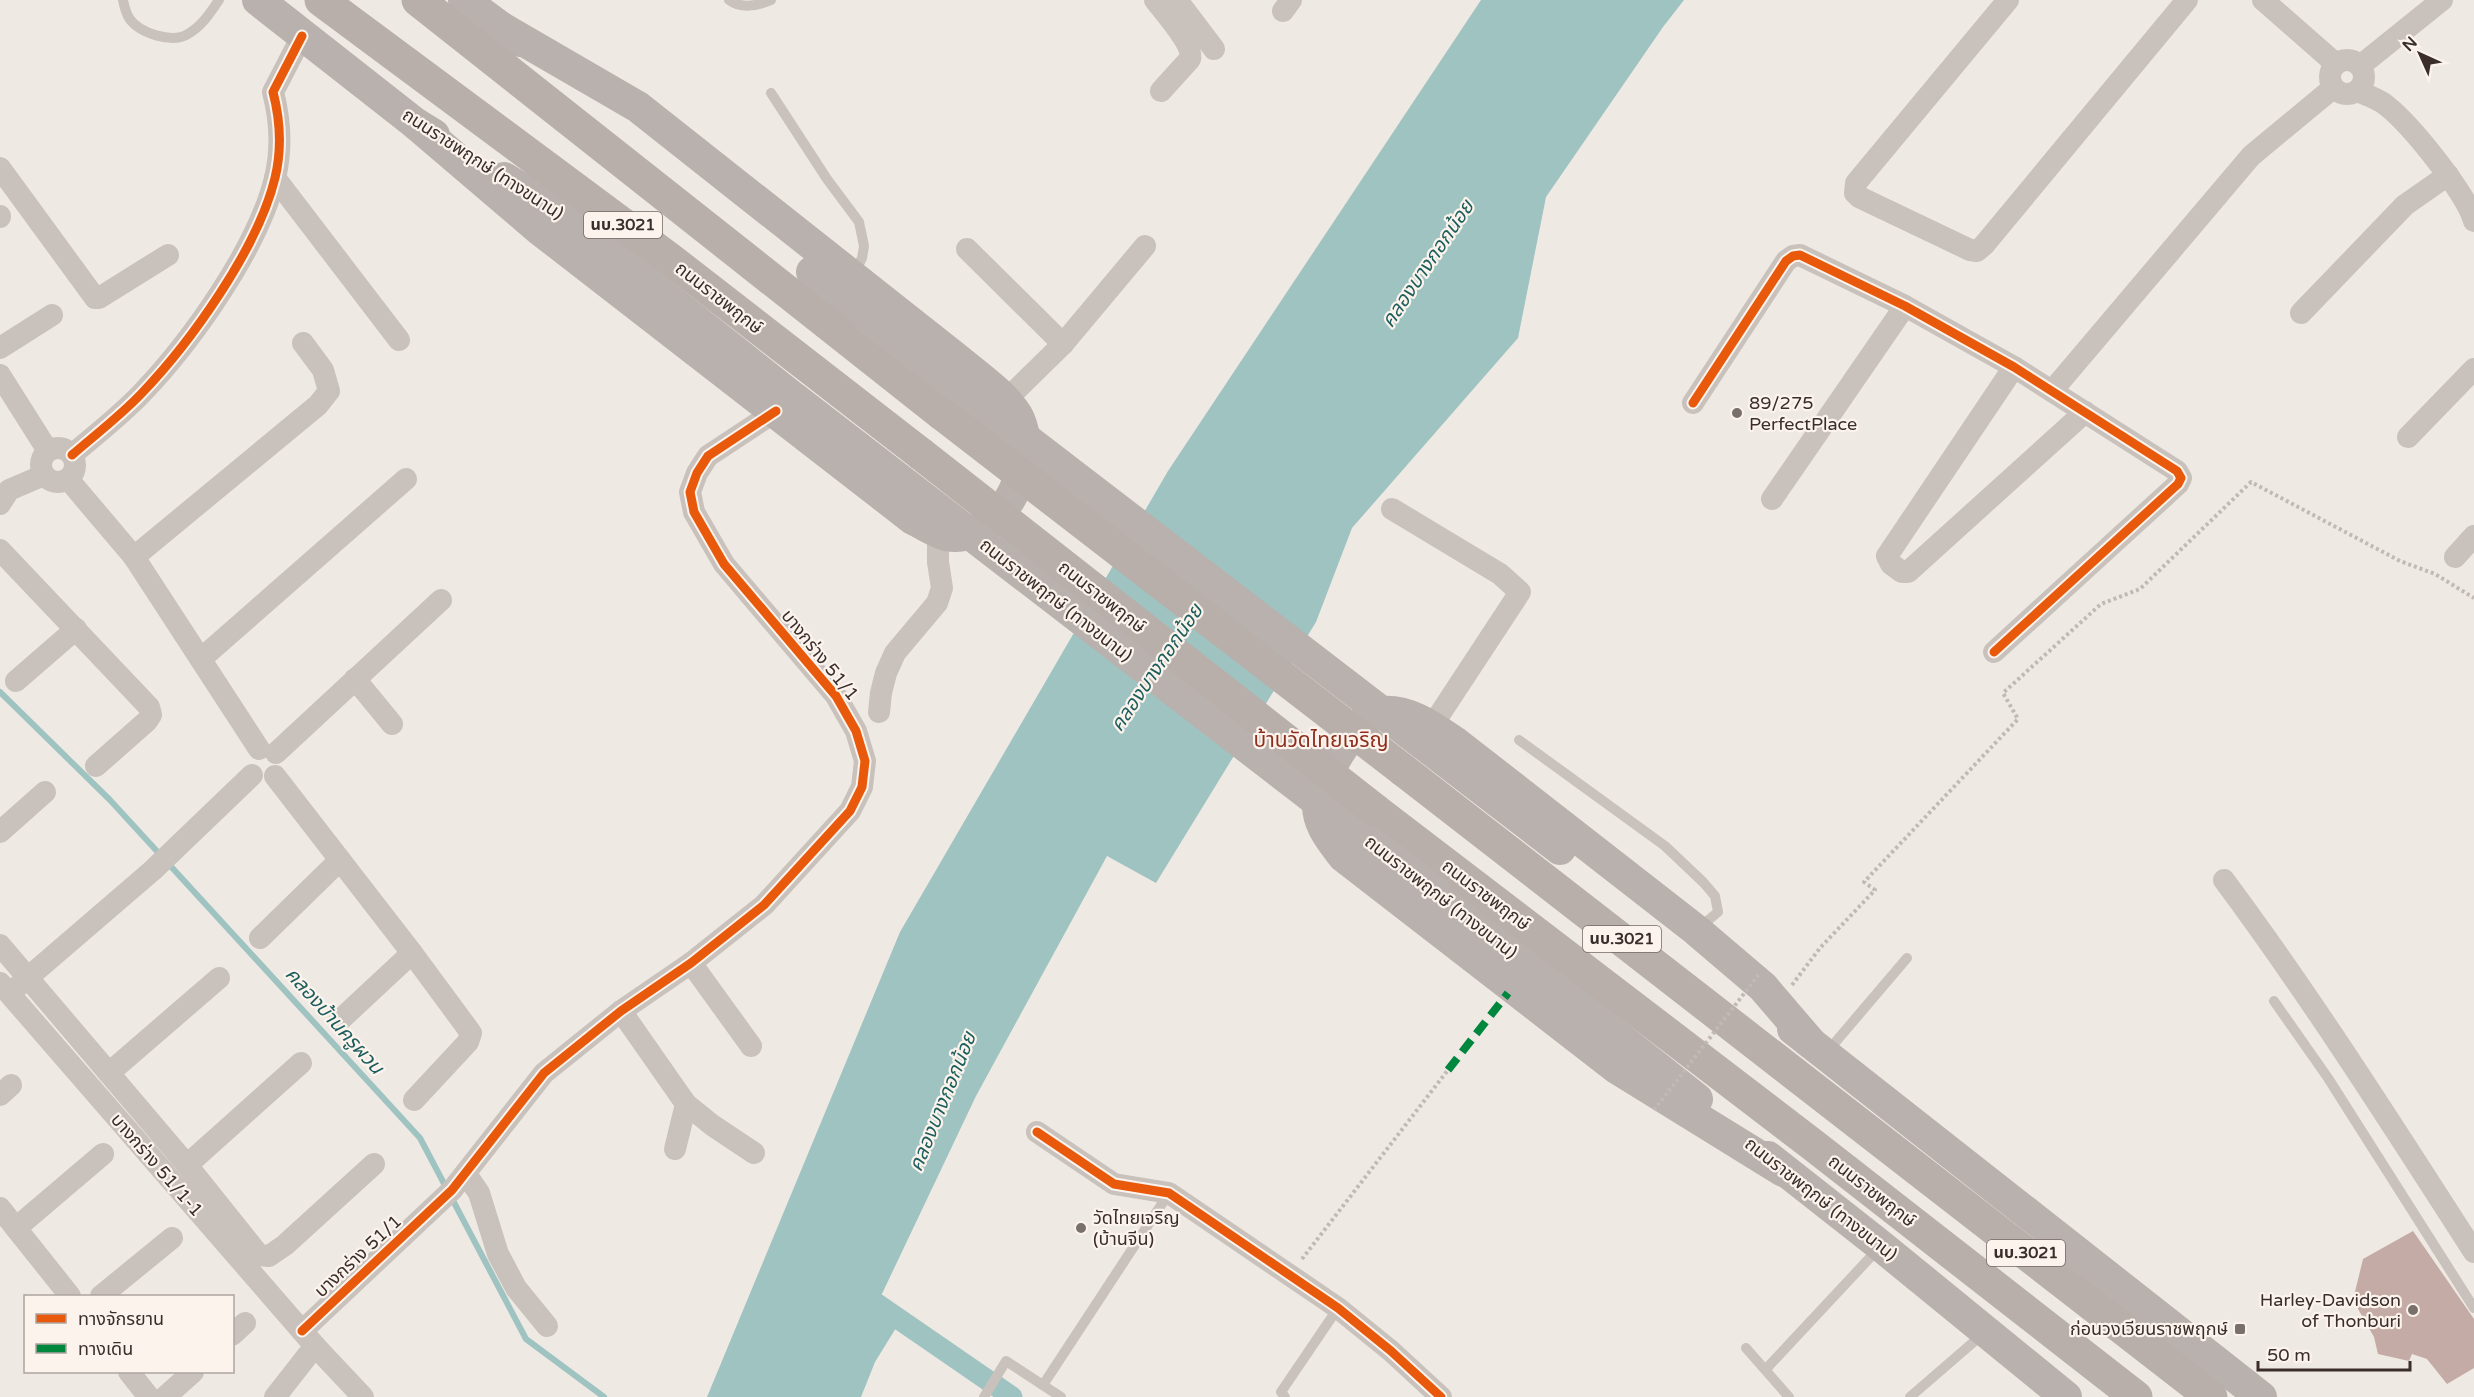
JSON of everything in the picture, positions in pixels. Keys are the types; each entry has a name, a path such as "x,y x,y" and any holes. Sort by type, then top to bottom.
{"main road":[{"name":"ถนนราชพฤกษ์ (ทางขนาน)","path":"258,0 416,124 555,209 785,405 1434,891 1666,1074 1783,1171 1881,1246 2066,1397"},
{"name":"ถนนราชพฤกษ์","path":"321,0 671,260 1375,810 1813,1145 2136,1397"},
{"name":"นบ.3021","path":"418,0 942,414 2211,1397"},
{"name":"นบ.3021","path":"464,0 724,200 867,317 1818,1048 2261,1397"},
{"path":"502,28 638,107 952,355 1005,401 1018,416 1025,436 1025,459 1020,481 991,522 975,531 955,536 938,531 913,519 785,405"},
{"path":"1783,1171 1618,1069 1343,856 1324,830 1318,803 1324,781 1363,721 1379,712 1397,712 1432,726 1696,930 1763,987 1818,1048"}],"street":[{"path":"1155,0 1188,45 1191,54 1190,59 1161,92"},
{"path":"1177,0 1214,49"},
{"path":"2007,0 1856,183 1856,193 1859,197 1970,250 1977,250 1984,245 2187,0"},
{"path":"2263,0 2336,64"},
{"path":"2360,66 2442,0"},
{"path":"72,455 140,395 177,351 226,284 247,246 275,178 279,113 273,92 302,36"},
{"path":"2357,91 2364,79 2360,66 2348,60 2336,64 2329,75 2333,88 2345,94 2357,91 2386,104 2448,175 2473,217"},
{"path":"2056,386 2251,156 2333,88"},
{"path":"0,168 95,298 99,298 168,255"},
{"path":"2301,313 2405,205 2448,175"},
{"path":"275,178 399,340"},
{"path":"1005,401 1064,344 1144,246"},
{"path":"967,249 1064,344"},
{"path":"1693,403 1786,261 1793,256 1800,255 1905,306 2014,367 2056,386 2085,412 2177,471 2181,478 2178,484 1994,652"},
{"path":"1772,499 1905,306"},
{"path":"0,348 52,315"},
{"path":"134,557 318,405 329,391 323,370 303,343"},
{"path":"2014,367 1887,556 1891,564 1902,572 1908,572 2085,412"},
{"path":"2408,437 2474,369"},
{"path":"0,375 48,451"},
{"name":"บางกร่าง 51/1","path":"274,1397 308,1339 451,1189 544,1073 621,1011 691,963 764,905 850,811 862,787 865,761 856,731 836,696 724,564 709,542 694,512 690,492 697,473 708,456 785,405"},
{"path":"61,448 72,455 75,468 68,479 55,482 44,475 41,462 48,451 61,448"},
{"path":"0,504 9,490 44,475"},
{"path":"68,479 134,557 267,751 280,765 275,776 263,780 252,775 248,764 250,757 267,751 355,679 441,600"},
{"path":"202,658 406,479"},
{"path":"1392,509 1500,574 1520,592 1517,600 1432,726"},
{"path":"879,712 886,673 895,653 937,603 942,588 938,561 938,531"},
{"path":"2455,557 2474,536"},
{"path":"0,550 149,707 151,715 147,721 96,766"},
{"path":"16,681 76,629"},
{"path":"355,679 392,724"},
{"path":"3,993 28,977 159,864 252,775"},
{"path":"275,776 412,952 471,1034 468,1042 414,1100"},
{"path":"0,832 45,792"},
{"path":"260,938 340,860"},
{"path":"2223,880 2276,951 2388,1116 2474,1252"},
{"path":"0,945 187,1165 259,1255 269,1256 374,1164"},
{"path":"339,1021 412,952"},
{"path":"691,963 751,1046"},
{"path":"109,1073 219,978"},
{"name":"บางกร่าง 51/1-1","path":"3,993 308,1339 363,1397"},
{"path":"621,1011 686,1104 712,1125 754,1153"},
{"path":"187,1165 301,1063"},
{"path":"675,1149 686,1104"},
{"path":"1037,1132 1114,1184 1169,1193 1338,1308 1433,1394"},
{"path":"16,1228 103,1154"},
{"path":"451,1189 479,1193 498,1254 516,1287 547,1326"},
{"path":"0,1208 69,1295"},
{"path":"102,1295 172,1238"},
{"path":"131,1373 149,1397"},
{"path":"165,1397 191,1373"}],"lane":[{"path":"123,0 129,18 149,33 168,39 186,35 203,22 219,0"},
{"path":"729,0 737,6 760,5 771,0"},
{"path":"771,93 827,179 859,222 864,246 862,258 853,277"},
{"path":"1519,740 1665,846 1703,882 1715,896 1718,912 1696,930"},
{"path":"1818,1048 1907,958"},
{"path":"2274,1001 2328,1078 2474,1308"},
{"path":"1043,1385 1169,1193"},
{"path":"1766,1370 1881,1246"},
{"path":"1281,1395 1338,1308"},
{"path":"1910,1397 1986,1331"},
{"path":"1746,1348 1789,1397"},
{"path":"985,1396 1006,1361 1061,1397"}],"path":[{"path":"1791,986 1820,948 1875,890 1864,882 2018,719 2003,693 2101,604 2140,589 2251,482 2400,561 2435,574 2474,598"},
{"path":"1654,1110 1760,973"},
{"path":"1291,1274 1448,1070"}],"water":[{"name":"คลองบางกอกน้อย","path":"1481,0 1684,0 1546,197 1518,338 1352,528 1316,622 1156,883 1107,856 976,1096 880,1298 904,1315 875,1362 861,1397 707,1397 900,932 1168,471"}],"building":[{"name":"Harley-Davidson of Thonburi","path":"2413,1231 2474,1319 2474,1368 2447,1384 2427,1359 2412,1354 2409,1361 2378,1354 2374,1337 2353,1300 2363,1259"}],"waterway":[{"name":"คลองบ้านครูผวน","path":"0,692 110,800 420,1138 526,1339 604,1397"},
{"path":"877,1304 1012,1397"}],"marked path":[{"path":"1448,1070 1508,993"}],"cycle path":[{"path":"72,455 125,410 181,348 220,293 254,234 275,178 279,156 279,134 273,92 302,36"},
{"path":"1693,403 1786,261 1793,256 1800,255 1905,306 2014,367 2177,471 2181,478 2178,484 1994,652"},
{"path":"302,1331 452,1190 544,1073 621,1011 691,963 764,905 850,811 862,787 865,761 856,731 836,696 724,564 694,512 690,492 697,473 708,456 776,411"},
{"path":"1037,1132 1114,1184 1169,1193 1338,1308 1391,1351 1441,1397"}],"place":[{"name":"89/275 PerfectPlace","path":"1737,413"},
{"name":"วัดไทยเจริญ (บ้านจีน)","path":"1081,1228"},
{"name":"Harley-Davidson of Thonburi","path":"2413,1310"},
{"name":"ก่อนวงเวียนราชพฤกษ์","path":"2240,1329"}],"district":[{"name":"บ้านวัดไทยเจริญ","path":"1321,740"}]}
